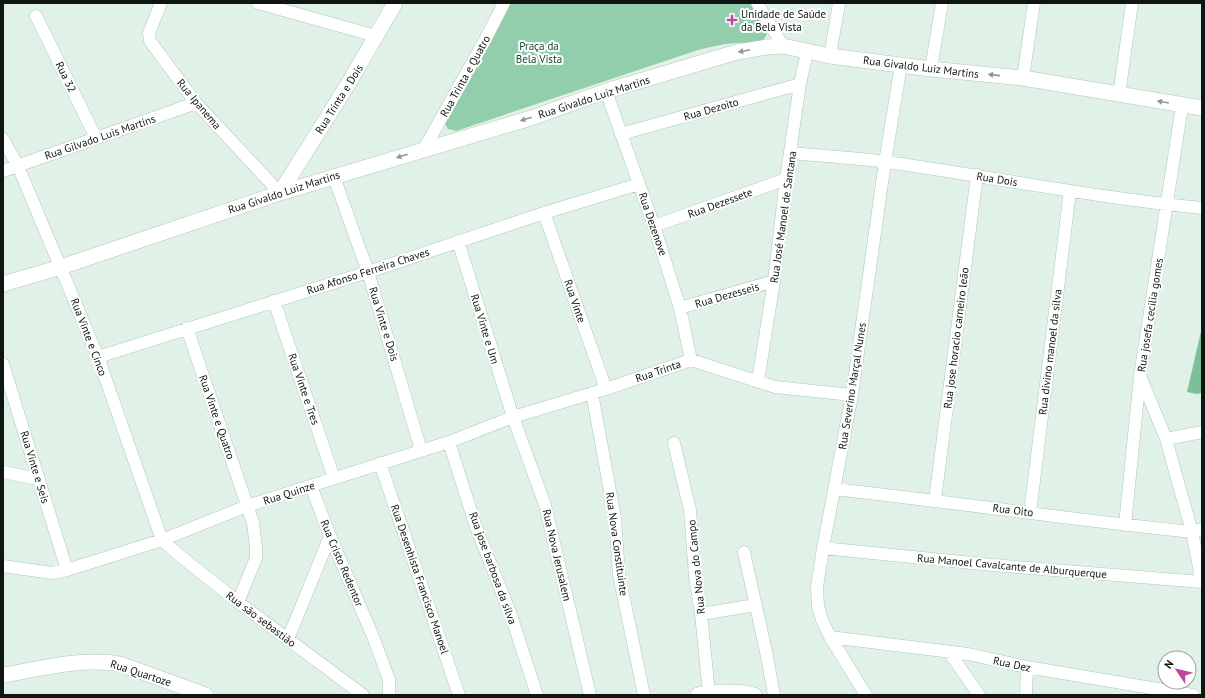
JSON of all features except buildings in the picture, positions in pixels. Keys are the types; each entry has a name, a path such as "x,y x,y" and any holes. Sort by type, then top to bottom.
{"street":[{"name":"Rua Ipanema","path":"161,3 149,33 150,41 196,103 280,193"},
{"path":"258,3 286,7 376,36"},
{"name":"Rua Trinta e Dois","path":"280,193 350,81 395,3"},
{"name":"Rua Trinta e Quatro","path":"424,149 504,3"},
{"path":"757,3 783,46"},
{"path":"830,56 839,3"},
{"path":"932,69 942,3"},
{"path":"1023,78 1034,3"},
{"path":"1119,95 1132,3"},
{"name":"Rua 32","path":"36,16 96,138"},
{"name":"Rua Givaldo Luiz Martins","path":"3,284 61,267 334,176 531,118 606,91 737,52 767,47 783,46 830,56 932,69 1023,78 1182,106 1202,108"},
{"name":"Rua José Manoel de Santana","path":"758,381 774,281 786,179 800,84 807,52"},
{"name":"Rua Severino Marçal Nunes","path":"866,695 830,637 822,620 818,606 817,587 852,395 885,162 901,65"},
{"name":"Rua Dezoito","path":"622,134 800,84"},
{"name":"Rua Dezenove","path":"606,91 654,226 680,308 691,360"},
{"name":"Rua Gilvado Luis Martins","path":"3,171 196,103"},
{"name":"Rua josefa cecilia gomes","path":"1124,526 1140,376 1182,106"},
{"name":"Rua Vinte e Cinco","path":"3,139 18,166 98,357 162,540"},
{"name":"Rua Dois","path":"791,153 885,162 1167,205 1202,208"},
{"name":"Rua Vinte e Dois","path":"334,176 368,272 421,450"},
{"name":"Rua jose horacio carneiro leão","path":"935,500 978,176"},
{"name":"Rua Dezessete","path":"654,226 786,179"},
{"name":"Rua Afonso Ferreira Chaves","path":"98,357 368,272 544,213 639,184"},
{"name":"Rua divino manoel da silva","path":"1030,512 1070,190"},
{"name":"Rua Vinte","path":"544,213 606,389"},
{"name":"Rua Vinte e Um","path":"458,242 513,417"},
{"name":"Rua Dezesseis","path":"680,308 774,281"},
{"name":"Rua Vinte e Tres","path":"274,301 334,478"},
{"name":"Rua Vinte e Quatro","path":"187,328 254,530 256,558 238,602"},
{"name":"Rua Trinta","path":"513,417 606,389 691,360 775,387 852,395"},
{"name":"Rua Vinte e Seis","path":"3,364 5,376 67,570"},
{"path":"1140,376 1166,439 1197,531 1202,582"},
{"name":"Rua Nova Constituinte","path":"592,393 615,518 619,575 644,695"},
{"name":"Rua Quinze","path":"67,570 162,540 247,506 449,442 513,417"},
{"name":"Rua Nova Jerusalem","path":"513,417 546,505 590,695"},
{"path":"1166,439 1202,432"},
{"name":"Rua jose barbosa da silva","path":"449,442 476,527 511,615 537,695"},
{"name":"Rua Nova do Campo","path":"674,443 690,510 695,576 701,614 704,694"},
{"name":"Rua Desenhista Francisco Manoel","path":"380,463 459,695"},
{"path":"3,472 38,479"},
{"name":"Rua Cristo Redentor","path":"311,486 330,536 374,639 389,680 389,695"},
{"name":"Rua Oito","path":"834,489 1030,512 1124,526 1197,531"},
{"path":"288,639 330,536"},
{"name":"Rua são sebastião","path":"162,540 238,602 363,695"},
{"name":"Rua Manoel Cavalcante de Alburquerque","path":"823,548 992,565 1202,582"},
{"path":"744,552 774,695"},
{"path":"3,566 52,573 67,570"},
{"path":"701,614 756,605"},
{"name":"Rua Dez","path":"830,637 950,652 1027,667 1123,689 1193,695"},
{"path":"950,652 979,695"},
{"name":"Rua Quartoze","path":"3,675 62,665 103,661 120,664 206,695"},
{"path":"1026,695 1027,667"},
{"path":"704,694 739,691 754,695"}],"green space":[{"name":"Praça da Bela Vista","path":"509,3 751,3 764,23 766,28 766,36 763,40 756,43 718,45 698,50 456,131 448,129 443,121"},
{"path":"1202,327 1202,393 1197,394 1187,392"}],"place":[{"name":"Unidade de Saúde da Bela Vista","path":"732,20"}]}
